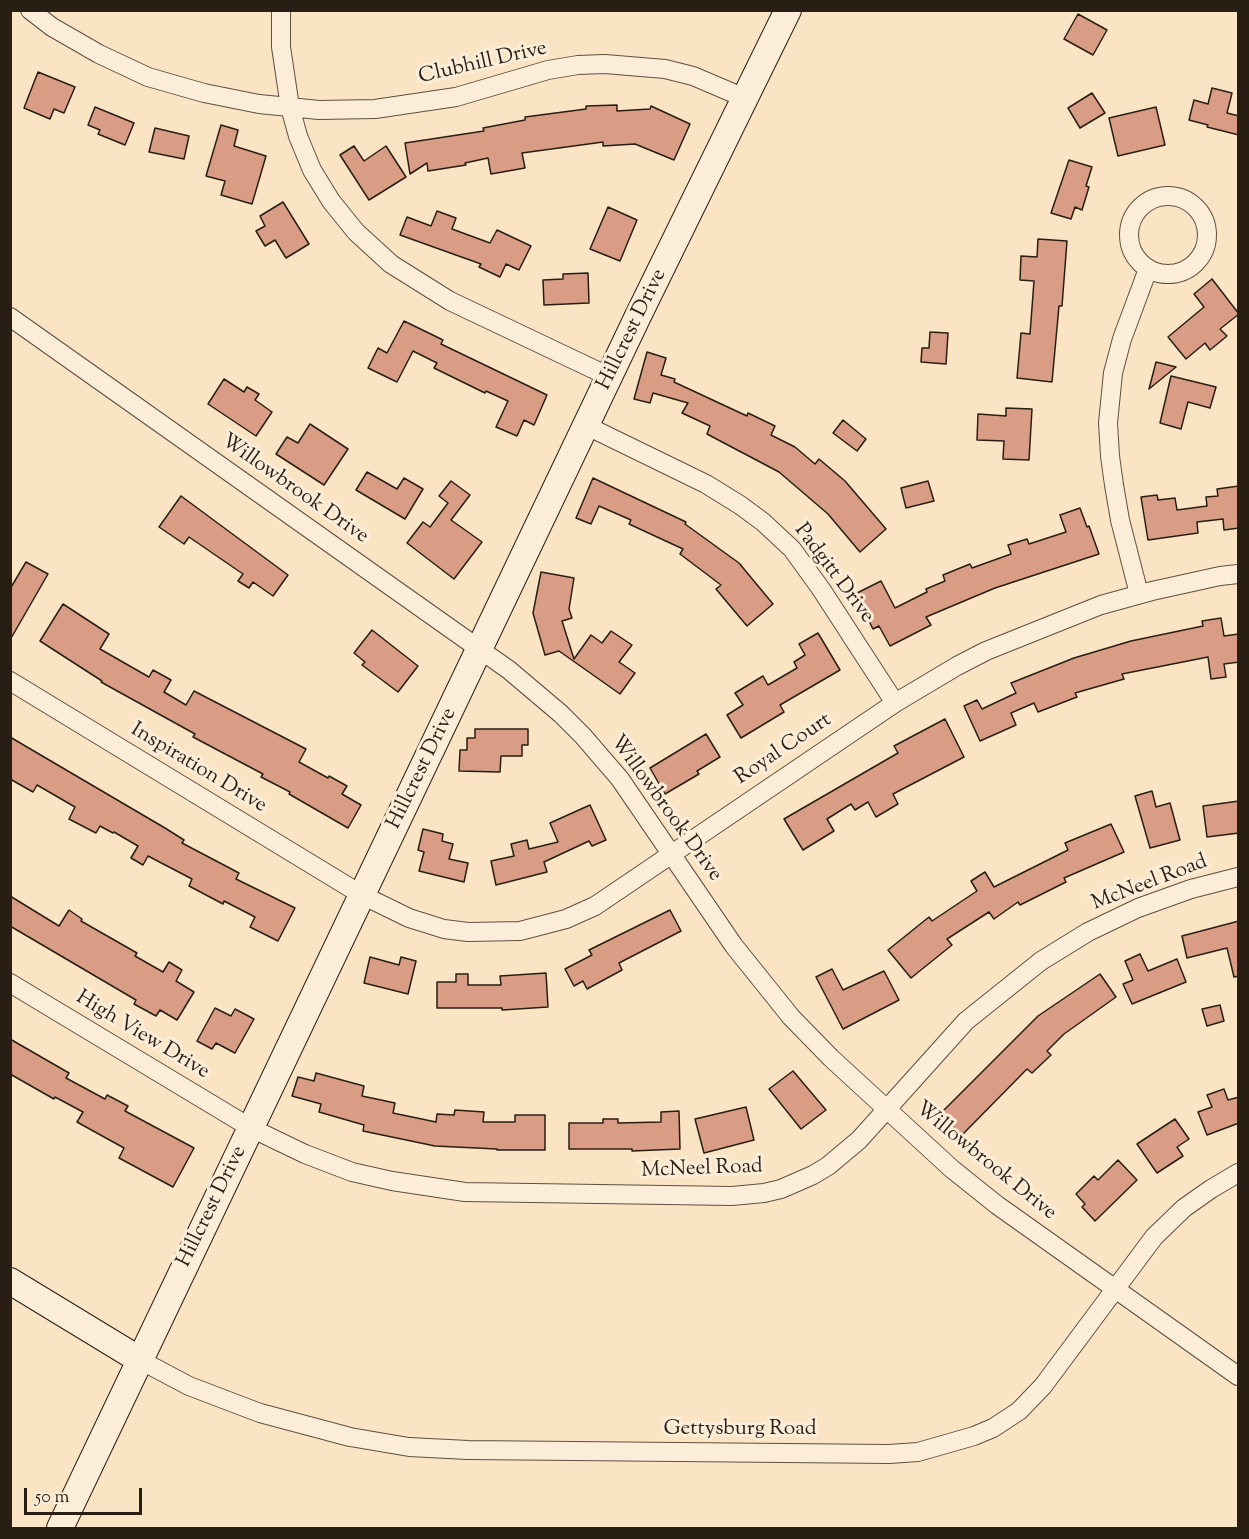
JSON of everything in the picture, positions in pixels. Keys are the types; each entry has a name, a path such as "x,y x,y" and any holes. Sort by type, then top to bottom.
{"street":[{"name":"Clubhill Drive","path":"30,10 52,27 99,54 148,77 204,93 259,104 319,110 375,109 456,97 548,70 578,65 605,64 666,69 693,76 747,99"},
{"path":"281,10 281,47 290,106 298,136 331,201 356,232 391,264 450,301 610,377"},
{"name":"Hillcrest Drive","path":"60,1528 788,10"},
{"path":"1159,196 1175,196 1190,202 1204,219 1208,230 1206,248 1200,259 1180,273 1167,275 1148,269 1137,261 1128,240 1130,224 1136,211 1159,196"},
{"path":"1139,594 1113,485 1108,423 1113,374 1122,339 1148,269"},
{"name":"Willowbrook Drive","path":"10,316 509,670 561,714 620,779 734,946 790,1017 885,1110 997,1205 1239,1376"},
{"name":"Padgitt Drive","path":"587,426 706,484 763,522 792,549 821,589 895,703"},
{"name":"Royal Court","path":"362,895 409,918 444,929 468,932 520,931 566,919 595,906 895,703 986,651 1101,605 1139,594 1239,573"},
{"name":"Inspiration Drive","path":"10,681 362,895"},
{"name":"McNeel Road","path":"251,1128 305,1154 352,1172 465,1192 732,1196 781,1189 813,1175 844,1154 966,1021 1041,961 1088,932 1138,908 1191,889 1239,877"},
{"name":"High View Drive","path":"10,983 251,1128"},
{"name":"Gettysburg Road","path":"140,1360 189,1386 260,1413 350,1437 409,1447 468,1450 889,1454 933,1449 974,1437 1019,1411 1043,1386 1154,1237 1184,1208 1239,1173"},
{"path":"10,1281 140,1360"}],"building":[{"path":"1078,14 1107,30 1093,55 1064,39"},
{"path":"38,72 75,87 64,113 54,109 50,119 24,108"},
{"path":"1212,88 1232,93 1227,113 1239,116 1239,135 1189,120 1194,100 1208,104"},
{"path":"1092,93 1105,113 1080,128 1068,108"},
{"path":"617,105 617,111 650,109 651,106 690,124 674,160 635,144 603,146 603,142 522,153 525,168 491,174 488,158 465,163 466,165 428,171 427,163 410,174 405,143 484,131 483,128 525,120 525,117 586,109 586,106"},
{"path":"95,107 134,123 125,145 98,134 100,130 88,125"},
{"path":"1156,107 1165,145 1118,156 1109,118"},
{"path":"221,125 238,130 234,146 266,156 252,204 221,195 225,181 206,176"},
{"path":"155,128 189,136 184,159 149,152"},
{"path":"354,146 364,161 386,146 406,177 369,200 340,155"},
{"path":"1069,160 1092,167 1082,210 1075,207 1071,219 1051,213"},
{"path":"283,202 309,244 286,258 275,240 265,246 256,231 265,226 260,216"},
{"path":"608,207 637,220 620,261 590,249"},
{"path":"437,211 456,218 452,229 490,243 497,230 531,246 519,270 506,264 500,277 479,267 481,264 400,235 407,217 431,226"},
{"path":"1038,239 1067,241 1062,306 1059,306 1052,382 1017,378 1021,333 1030,334 1034,281 1020,280 1021,256 1037,257"},
{"path":"588,273 589,303 544,305 543,280 563,279 563,274"},
{"path":"1212,279 1239,314 1220,329 1227,336 1210,350 1205,343 1186,359 1168,337 1204,307 1194,294"},
{"path":"404,321 443,340 441,344 547,395 534,425 524,420 517,436 496,427 508,401 486,391 485,393 434,368 437,363 413,351 397,382 368,368 378,348 387,353"},
{"path":"930,332 948,333 946,364 921,362 922,348 929,348"},
{"path":"647,352 666,358 661,375 675,379 674,382 747,416 748,413 775,426 771,435 795,447 815,464 819,459 845,481 886,529 860,552 828,514 779,472 707,434 710,426 682,413 688,403 653,393 650,403 634,399"},
{"path":"1156,362 1176,367 1149,389"},
{"path":"1171,376 1216,387 1210,408 1188,402 1181,429 1160,423"},
{"path":"224,379 244,392 247,387 259,394 255,400 272,412 256,436 208,404"},
{"path":"1006,408 1032,409 1029,460 1003,459 1004,441 977,440 978,414 1006,416"},
{"path":"843,420 866,439 857,451 833,433"},
{"path":"310,424 348,449 324,485 276,454 287,437 298,443"},
{"path":"367,472 397,489 404,478 423,489 405,519 356,490"},
{"path":"593,478 686,522 685,524 739,563 773,604 747,626 716,589 721,585 680,554 683,549 629,524 631,520 599,506 591,524 576,518"},
{"path":"451,481 470,495 451,520 482,542 454,579 407,543 423,522 430,527 448,503 439,496"},
{"path":"928,481 934,501 906,508 901,488"},
{"path":"1239,486 1239,528 1224,530 1223,519 1197,522 1198,533 1148,540 1141,497 1157,495 1158,500 1175,498 1177,510 1207,506 1206,497 1218,496 1217,489"},
{"path":"181,496 288,575 273,596 253,582 249,588 238,581 243,574 189,537 184,544 159,527"},
{"path":"1080,508 1099,554 995,588 926,617 931,625 890,646 879,626 873,629 855,594 881,581 895,608 927,592 926,589 945,581 943,575 970,564 972,568 1011,554 1008,545 1027,539 1029,544 1066,532 1060,515"},
{"path":"26,562 48,574 10,640 10,589"},
{"path":"541,572 574,578 569,609 572,618 562,621 574,659 591,635 602,643 611,631 632,645 619,662 635,673 620,694 559,651 545,655 533,613"},
{"path":"63,604 109,634 100,649 149,677 153,670 171,680 164,692 186,705 194,691 306,749 299,762 347,786 342,794 361,805 348,828 261,777 263,774 193,737 195,734 101,682 40,641"},
{"path":"1221,618 1224,636 1239,634 1239,662 1224,664 1226,677 1211,679 1208,657 1122,674 1124,679 1075,693 1077,697 1038,712 1034,703 1011,713 1016,725 980,741 964,706 977,700 982,709 1016,693 1011,683 1074,658 1131,641 1203,626 1202,621"},
{"path":"372,630 418,666 398,692 362,665 365,662 354,653"},
{"path":"818,633 840,670 780,705 784,712 741,738 727,715 743,705 735,693 763,676 768,685 797,668 794,662 805,655 799,644"},
{"path":"945,719 964,757 893,794 898,804 876,817 868,802 855,810 851,804 827,819 834,831 803,850 784,819 898,753 894,746"},
{"path":"475,729 528,729 528,745 522,745 522,756 501,756 500,772 459,771 460,750 467,750 467,738 475,738"},
{"path":"706,734 720,757 697,771 699,774 665,794 650,768"},
{"path":"10,737 165,828 184,840 182,843 239,873 236,879 295,908 278,941 250,927 255,917 224,901 223,904 189,886 192,879 148,856 143,865 131,858 138,846 100,826 96,833 69,819 75,807 37,785 33,792 10,779"},
{"path":"1152,791 1156,807 1170,803 1180,840 1150,848 1135,796"},
{"path":"1239,801 1239,833 1207,837 1203,806"},
{"path":"590,805 606,840 592,846 589,841 544,862 547,872 496,885 491,861 514,856 511,844 527,840 529,849 558,842 550,823"},
{"path":"1111,824 1124,852 1064,878 1066,882 1020,905 1018,902 994,919 989,912 947,939 952,945 911,978 888,950 929,917 932,921 977,891 971,881 985,872 994,887 1068,850 1065,843"},
{"path":"423,829 443,834 442,841 453,844 449,859 468,863 464,882 419,871 424,852 418,850"},
{"path":"10,896 59,926 69,910 82,919 81,921 137,953 135,956 163,972 169,962 182,970 176,981 194,992 177,1020 160,1010 156,1016 134,1004 136,1000 10,926"},
{"path":"670,910 681,931 619,963 622,970 587,989 583,981 574,986 565,969 592,955 589,950"},
{"path":"1239,921 1239,976 1234,977 1227,948 1187,958 1182,936"},
{"path":"1140,954 1148,971 1177,959 1186,982 1132,1004 1123,984 1133,980 1125,961"},
{"path":"370,957 399,965 401,957 416,961 408,994 364,983"},
{"path":"832,969 843,990 884,971 899,1000 843,1029 816,977"},
{"path":"546,973 548,1007 502,1010 502,1008 437,1008 437,982 456,982 456,974 468,974 468,985 501,985 500,976"},
{"path":"1100,974 1116,997 1064,1034 1047,1051 1051,1055 1032,1073 1027,1069 962,1135 940,1114 1038,1016"},
{"path":"1220,1005 1224,1021 1207,1026 1202,1009"},
{"path":"215,1008 231,1016 235,1009 254,1019 235,1053 216,1043 212,1049 197,1041"},
{"path":"10,1039 69,1073 66,1078 105,1099 107,1095 128,1106 125,1111 194,1148 173,1187 119,1158 124,1148 77,1122 83,1112 55,1097 54,1099 10,1074"},
{"path":"793,1071 826,1110 801,1129 769,1089"},
{"path":"316,1073 364,1086 362,1096 395,1103 393,1113 436,1122 437,1114 454,1115 455,1110 484,1112 483,1122 515,1122 515,1115 545,1115 545,1150 435,1146 363,1131 364,1125 319,1112 321,1104 292,1096 298,1077 314,1081"},
{"path":"1224,1089 1228,1100 1239,1097 1239,1123 1207,1135 1198,1112 1212,1107 1207,1095"},
{"path":"746,1107 754,1140 704,1153 695,1119"},
{"path":"679,1111 680,1149 632,1151 632,1149 569,1149 569,1123 603,1123 603,1119 618,1119 618,1123 661,1122 661,1112"},
{"path":"1175,1119 1189,1139 1177,1147 1183,1156 1157,1173 1137,1144"},
{"path":"1118,1160 1137,1180 1095,1221 1082,1207 1085,1204 1076,1194 1094,1176 1098,1180"}]}
